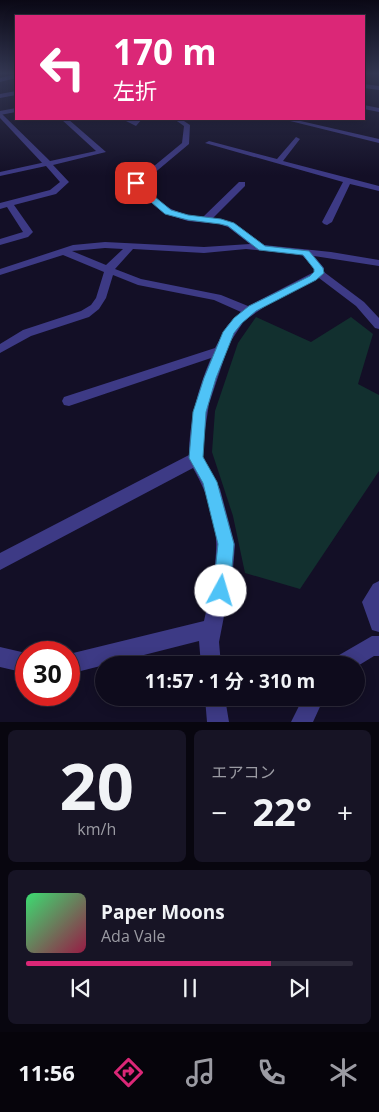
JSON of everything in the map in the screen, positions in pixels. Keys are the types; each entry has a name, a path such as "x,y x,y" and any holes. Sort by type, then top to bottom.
{"street":[{"path":"0,113 15,110"},
{"path":"0,113 65,182 53,192 4,204 28,232 25,235 0,242"},
{"path":"0,174 102,152 65,120"},
{"path":"126,120 136,124 139,120"},
{"path":"178,120 187,126 185,136 187,139 184,144 135,185 168,212 188,218 206,219 231,225 262,248"},
{"path":"289,120 379,142"},
{"path":"279,162 296,139"},
{"path":"209,143 379,189"},
{"path":"327,222 348,180"},
{"path":"206,219 242,184"},
{"path":"0,272 63,252 98,245 204,250 246,246 331,255 379,263"},
{"path":"0,349 27,333 85,314 95,307 101,298 109,271 130,246"},
{"path":"63,252 152,286 217,297 249,311"},
{"path":"306,253 319,268 319,273 360,304 379,325"},
{"path":"210,656 209,644 221,591 226,544 210,482 196,458 200,412 221,350 229,332 238,320 249,311 319,273"},
{"path":"69,401 221,350"},
{"path":"0,562 166,476 196,458"},
{"path":"379,590 371,602 379,623"},
{"path":"80,661 212,628"},
{"path":"356,656 372,646 379,646"},
{"path":"0,657 15,660"},
{"path":"216,706 218,722"},
{"path":"302,722 310,706"}],"green space":[{"path":"256,317 311,342 351,317 373,334 358,384 379,395 379,471 300,589 245,573 233,516 212,452 215,411 238,343"}],"route":[{"path":"136,183 135,185 168,212 188,218 221,221 240,230 252,242 262,248 306,253 319,268 319,273 313,278 252,309 238,320 229,332 210,378 200,412 196,458 210,482 226,544 221,591"}]}
